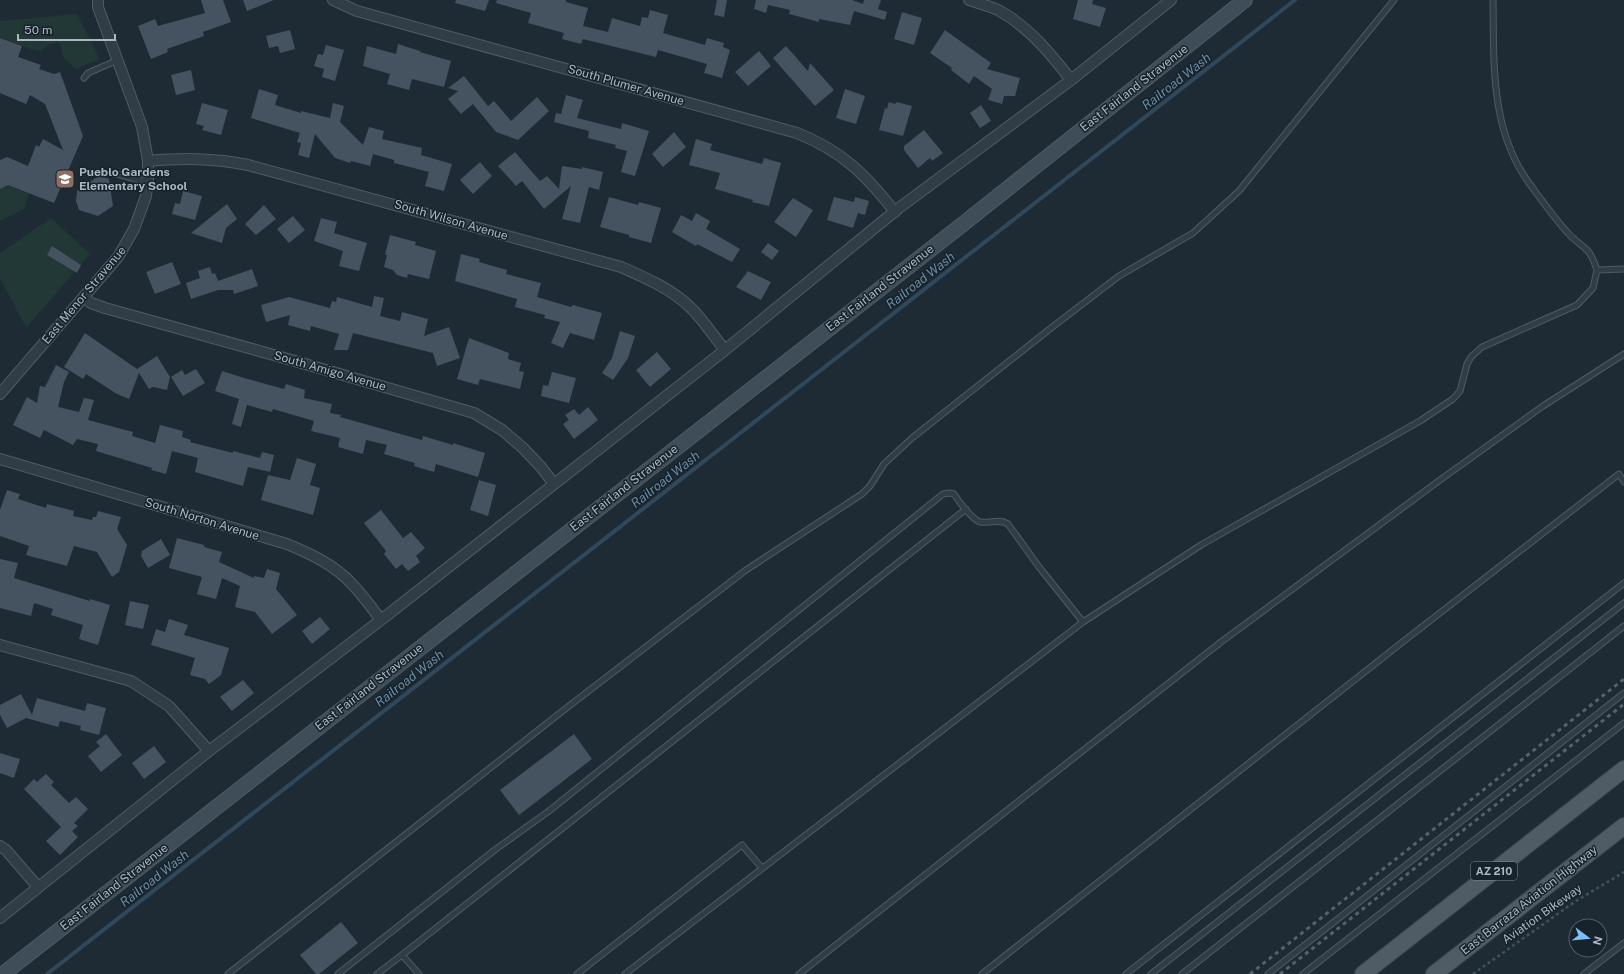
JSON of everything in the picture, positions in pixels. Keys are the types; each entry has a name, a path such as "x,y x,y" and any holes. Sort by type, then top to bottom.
{"main road":[{"name":"AZ 210","path":"1363,974 1624,769"},
{"name":"East Barraza Aviation Highway","path":"1434,974 1624,826"}],"street":[{"name":"East Menor Stravenue","path":"0,394 118,257 126,245 140,214 146,196 148,160 146,142 139,116 98,7 98,0"},
{"name":"South Plumer Avenue","path":"333,0 357,11 796,134 822,144 850,163 875,186 895,212"},
{"path":"968,0 997,10 1015,21 1051,54 1071,80"},
{"path":"0,918 209,751 380,620 725,350 895,212 1071,80 1171,0"},
{"name":"East Fairland Stravenue","path":"3,974 963,224 1245,0"},
{"name":"South Wilson Avenue","path":"148,160 181,158 208,159 254,166 621,267 650,280 673,294 692,309 725,350"},
{"name":"South Amigo Avenue","path":"84,296 91,303 105,308 474,413 502,430 523,448 541,467 554,484"},
{"name":"South Norton Avenue","path":"0,459 287,544 304,551 338,570 353,585 380,620"},
{"path":"0,645 130,681 169,706 209,751"},
{"path":"0,846 6,850 38,888"}],"lane":[{"path":"228,974 569,706 746,570 862,494 870,486 884,464 912,438 1051,328 1119,276 1193,233 1239,191 1394,0"},
{"path":"625,974 1083,622 1201,545 1420,421 1453,399 1460,391 1467,364 1471,357 1482,347 1577,305 1593,288 1597,270 1589,252 1567,233 1530,185 1516,162 1507,140 1498,111 1494,78 1493,0"},
{"path":"84,78 88,73 118,60"},
{"path":"117,174 139,180 148,180"},
{"path":"1597,270 1624,269"},
{"path":"799,974 1221,642 1440,480 1537,411 1624,354"},
{"path":"982,974 1400,644 1624,470"},
{"path":"1619,474 1624,482"},
{"path":"338,974 496,849 549,811 943,494 954,494 975,519 981,522 1003,521 1008,524 1039,568 1083,622"},
{"path":"377,974 966,509"},
{"path":"1126,974 1624,582"},
{"path":"1151,974 1624,603"},
{"path":"1182,974 1624,626"},
{"path":"1268,974 1624,693"},
{"path":"1303,974 1624,723"},
{"path":"577,974 742,845 762,868"},
{"path":"1584,974 1624,943"},
{"path":"402,955 419,974"}],"path":[{"name":"Aviation Bikeway","path":"1473,974 1576,901 1624,872"}],"green space":[{"path":"77,14 100,59 76,69 63,57 60,44 57,42 48,45 41,51 30,49 0,37 0,21"},
{"path":"8,185 29,194 24,209 0,221 0,189"},
{"path":"51,218 90,254 26,328 0,278 0,253"}],"building":[{"path":"201,0 223,0 231,22 203,32 204,36 167,49 168,52 151,59 138,26 155,19 158,26 205,13"},
{"path":"243,0 274,0 247,11"},
{"path":"456,0 489,0 485,11 455,3"},
{"path":"497,0 566,0 566,2 588,8 583,26 608,32 612,18 640,26 642,17 648,18 650,10 668,15 663,33 705,45 707,38 724,43 723,47 730,50 722,78 704,73 707,64 658,50 656,57 583,39 581,44 562,39 564,33 528,23 531,13 496,3"},
{"path":"717,0 727,0 724,17 714,15"},
{"path":"756,0 852,0 863,4 864,0 881,0 878,9 887,12 885,20 854,11 850,25 819,19 819,22 789,14 790,10 768,5 766,13 754,9"},
{"path":"1078,0 1093,0 1092,4 1106,8 1100,27 1073,19"},
{"path":"902,12 922,18 914,45 894,39"},
{"path":"290,30 295,49 280,53 278,46 269,48 266,36"},
{"path":"945,30 991,63 987,69 1020,78 1015,96 1004,96 1002,104 988,100 992,89 974,76 969,84 951,70 952,68 930,53"},
{"path":"0,38 22,46 18,57 41,65 39,69 54,74 60,72 83,136 54,203 8,185 0,189 0,160 7,157 28,166 36,145 39,147 43,139 63,150 45,104 30,95 26,104 0,93"},
{"path":"398,44 451,61 444,87 412,79 409,90 387,84 390,74 363,66 367,46 396,54"},
{"path":"326,45 344,50 335,81 322,77 324,69 314,66 318,54 323,55"},
{"path":"786,46 808,71 810,63 834,90 815,106 773,58"},
{"path":"759,51 771,66 748,86 735,72"},
{"path":"191,70 195,90 176,95 171,75"},
{"path":"464,76 488,106 494,101 511,121 537,97 549,111 518,140 496,132 473,104 461,114 448,99 458,91 448,88"},
{"path":"259,89 278,95 275,105 301,113 301,111 330,118 333,103 344,106 340,122 363,145 369,127 384,131 382,139 422,148 421,155 452,164 444,191 425,186 429,172 394,163 394,160 373,154 370,166 351,161 350,163 335,158 315,134 309,158 298,155 301,143 297,142 300,133 251,118"},
{"path":"845,89 865,96 856,124 836,118"},
{"path":"566,95 583,100 577,118 621,129 622,123 649,131 635,176 621,172 627,151 615,148 616,145 588,138 589,131 554,122 556,113 561,114"},
{"path":"889,102 895,104 897,102 912,106 903,136 879,130 885,108 887,109"},
{"path":"202,103 228,110 221,135 202,130 204,126 196,124"},
{"path":"981,105 991,121 980,128 970,113"},
{"path":"924,130 943,153 932,161 930,158 918,168 904,150 904,146"},
{"path":"674,132 686,147 663,167 652,154"},
{"path":"696,139 712,144 710,150 762,164 764,158 781,163 769,206 752,202 753,200 715,189 720,173 689,165"},
{"path":"515,152 540,181 547,176 559,189 562,166 582,169 582,167 603,172 599,190 589,187 580,223 562,219 571,186 544,209 522,181 516,186 498,166"},
{"path":"480,162 492,176 473,194 460,180"},
{"path":"100,175 109,179 113,206 98,216 79,210 76,201 77,191"},
{"path":"183,191 202,196 195,220 172,214 175,203 180,204"},
{"path":"609,197 638,205 639,202 661,208 651,243 600,227"},
{"path":"834,197 854,202 855,197 869,201 865,215 858,213 853,228 827,220"},
{"path":"793,198 813,210 796,237 774,222"},
{"path":"227,204 237,219 226,228 222,243 191,233"},
{"path":"264,205 276,219 256,235 245,224"},
{"path":"696,213 710,221 706,229 740,249 732,262 697,244 696,246 672,232 681,215 692,221"},
{"path":"293,216 305,230 289,243 277,229"},
{"path":"321,218 337,222 334,233 367,243 359,271 339,266 343,251 314,241"},
{"path":"390,235 416,242 415,245 436,251 429,279 408,274 407,278 397,275 393,270 384,267 387,255 385,255"},
{"path":"768,243 779,251 772,260 761,252"},
{"path":"52,246 81,265 77,273 47,255"},
{"path":"461,254 480,259 479,262 507,270 506,274 541,283 537,297 571,307 573,305 602,313 594,340 570,333 563,348 551,343 560,322 544,318 545,315 515,307 517,299 455,281"},
{"path":"172,262 181,284 155,294 146,272"},
{"path":"210,267 212,274 215,273 218,281 252,269 258,286 234,294 233,290 218,290 191,299 186,283 200,278 198,271"},
{"path":"748,271 771,282 761,300 736,287"},
{"path":"374,296 384,298 380,316 400,321 402,312 428,319 424,336 449,327 460,358 437,366 433,353 353,333 348,350 334,350 339,334 311,326 310,331 288,325 290,315 266,322 261,305 289,297 330,308 332,301 336,302 337,297 372,307"},
{"path":"620,331 635,336 628,358 613,380 602,373 612,358"},
{"path":"85,333 137,369 157,356 170,377 167,390 153,387 149,389 139,373 129,399 117,394 86,374 83,379 64,367"},
{"path":"469,338 509,353 508,359 521,363 519,371 524,372 520,389 480,379 478,385 457,379"},
{"path":"657,352 671,369 650,387 636,370"},
{"path":"56,365 69,372 64,382 58,407 79,412 84,398 94,400 88,420 133,432 132,436 155,443 160,425 183,431 182,437 191,440 190,442 260,458 262,452 274,455 270,472 248,467 243,486 195,472 198,458 172,451 166,474 151,470 152,468 96,451 98,444 77,439 73,445 44,430 40,438 13,425 27,397 37,403 40,386 45,387"},
{"path":"196,369 205,383 183,396 171,377 182,370 185,375"},
{"path":"222,371 284,389 286,384 305,390 304,398 332,404 330,413 341,415 340,417 422,440 423,436 485,453 478,477 436,464 434,472 414,466 415,463 384,454 387,445 366,440 363,454 338,447 340,438 311,431 314,421 273,409 272,412 247,405 241,427 232,424 239,399 215,391"},
{"path":"552,372 576,378 569,403 541,396 543,385 548,386"},
{"path":"588,407 598,420 574,439 563,424 569,420 565,415 574,409 579,415"},
{"path":"297,458 316,464 310,485 320,488 313,515 261,500 268,475 290,480"},
{"path":"479,480 496,485 488,516 470,510"},
{"path":"7,490 20,494 18,499 46,508 47,504 74,511 73,516 92,520 93,517 96,517 98,511 121,517 117,529 127,545 119,572 112,577 97,552 74,546 67,566 26,555 29,546 0,536 0,510"},
{"path":"381,510 403,538 411,532 425,548 416,556 420,562 408,571 402,564 396,569 384,554 386,551 364,523"},
{"path":"177,538 204,545 204,547 222,552 219,562 254,578 254,576 264,578 267,569 280,573 276,589 297,615 272,634 255,612 235,607 240,586 222,578 216,599 197,594 202,577 169,568"},
{"path":"161,539 170,555 148,568 141,556 142,551"},
{"path":"0,559 18,563 14,578 90,601 90,599 110,605 98,645 79,639 83,625 51,615 53,609 34,603 31,616 0,608"},
{"path":"130,601 149,605 143,629 125,625"},
{"path":"320,617 330,629 312,644 302,631"},
{"path":"169,619 188,625 184,635 229,648 221,675 209,684 205,679 190,675 195,658 151,645 156,629 165,632"},
{"path":"243,680 254,693 232,711 220,697"},
{"path":"21,694 32,715 37,698 85,711 87,703 106,708 99,735 80,730 81,726 60,721 58,727 26,718 7,728 0,715 0,705"},
{"path":"106,734 122,755 101,772 88,756 100,746 96,742"},
{"path":"574,734 592,759 519,815 500,790"},
{"path":"154,746 166,762 144,779 132,763"},
{"path":"0,753 20,759 14,778 0,773"},
{"path":"46,774 54,782 51,785 69,803 76,797 88,809 74,823 78,826 72,831 78,837 60,855 46,841 61,827 24,789 34,779 37,782"},
{"path":"341,922 358,943 319,974 316,974 300,955"}],"waterway":[{"name":"Railroad Wash","path":"47,974 1295,0"}],"railway":[{"path":"1250,974 1624,679"},
{"path":"1280,974 1624,704"}],"place":[{"name":"Pueblo Gardens Elementary School","path":"65,179"}]}
